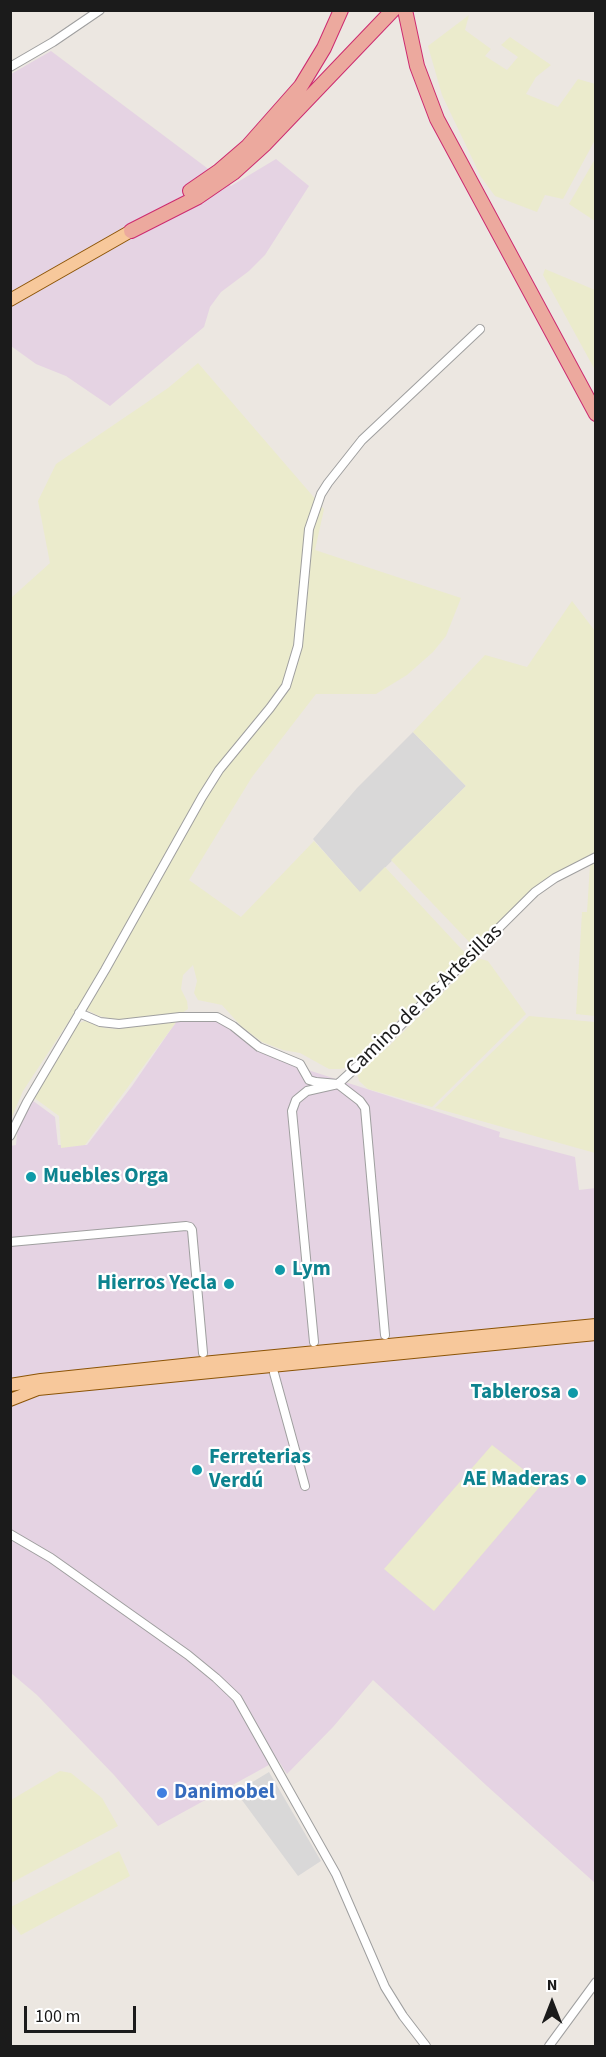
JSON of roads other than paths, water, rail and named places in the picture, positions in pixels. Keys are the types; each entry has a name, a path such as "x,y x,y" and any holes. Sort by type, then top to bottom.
{"highway":[{"path":"131,231 201,184 248,147 301,86 324,48 341,10"},
{"path":"131,231 198,197 233,172 265,144 393,10"},
{"path":"405,10 417,66 437,119 596,414"}],"main road":[{"path":"10,300 131,231"},
{"path":"10,1384 596,1325"},
{"path":"10,1400 38,1389 596,1334"}],"street":[{"path":"10,67 53,42 100,10"},
{"path":"10,1136 208,788 286,686 298,646 309,530 315,510 328,483 362,440 480,329"},
{"name":"Camino de las Artesillas","path":"79,1013 112,1024 180,1017 217,1017 233,1026 259,1047 300,1064 309,1080 316,1083 338,1084 395,1032 535,892 555,878 596,857"},
{"path":"314,1342 292,1111 296,1100 307,1091 338,1084 360,1101 365,1108 385,1335"},
{"path":"10,1242 190,1227 203,1353"},
{"path":"274,1373 305,1486"},
{"path":"10,1534 51,1558 188,1655 237,1698 339,1881 385,1987 426,2046"},
{"path":"549,2046 596,1982"}],"place":[{"name":"Muebles Orga","path":"31,1177"},
{"name":"Lym","path":"280,1270"},
{"name":"Hierros Yecla","path":"229,1284"},
{"name":"Tablerosa","path":"573,1393"},
{"name":"Ferreterias Verdú","path":"197,1470"},
{"name":"AE Maderas","path":"581,1480"},
{"name":"Danimobel","path":"162,1793"}]}
